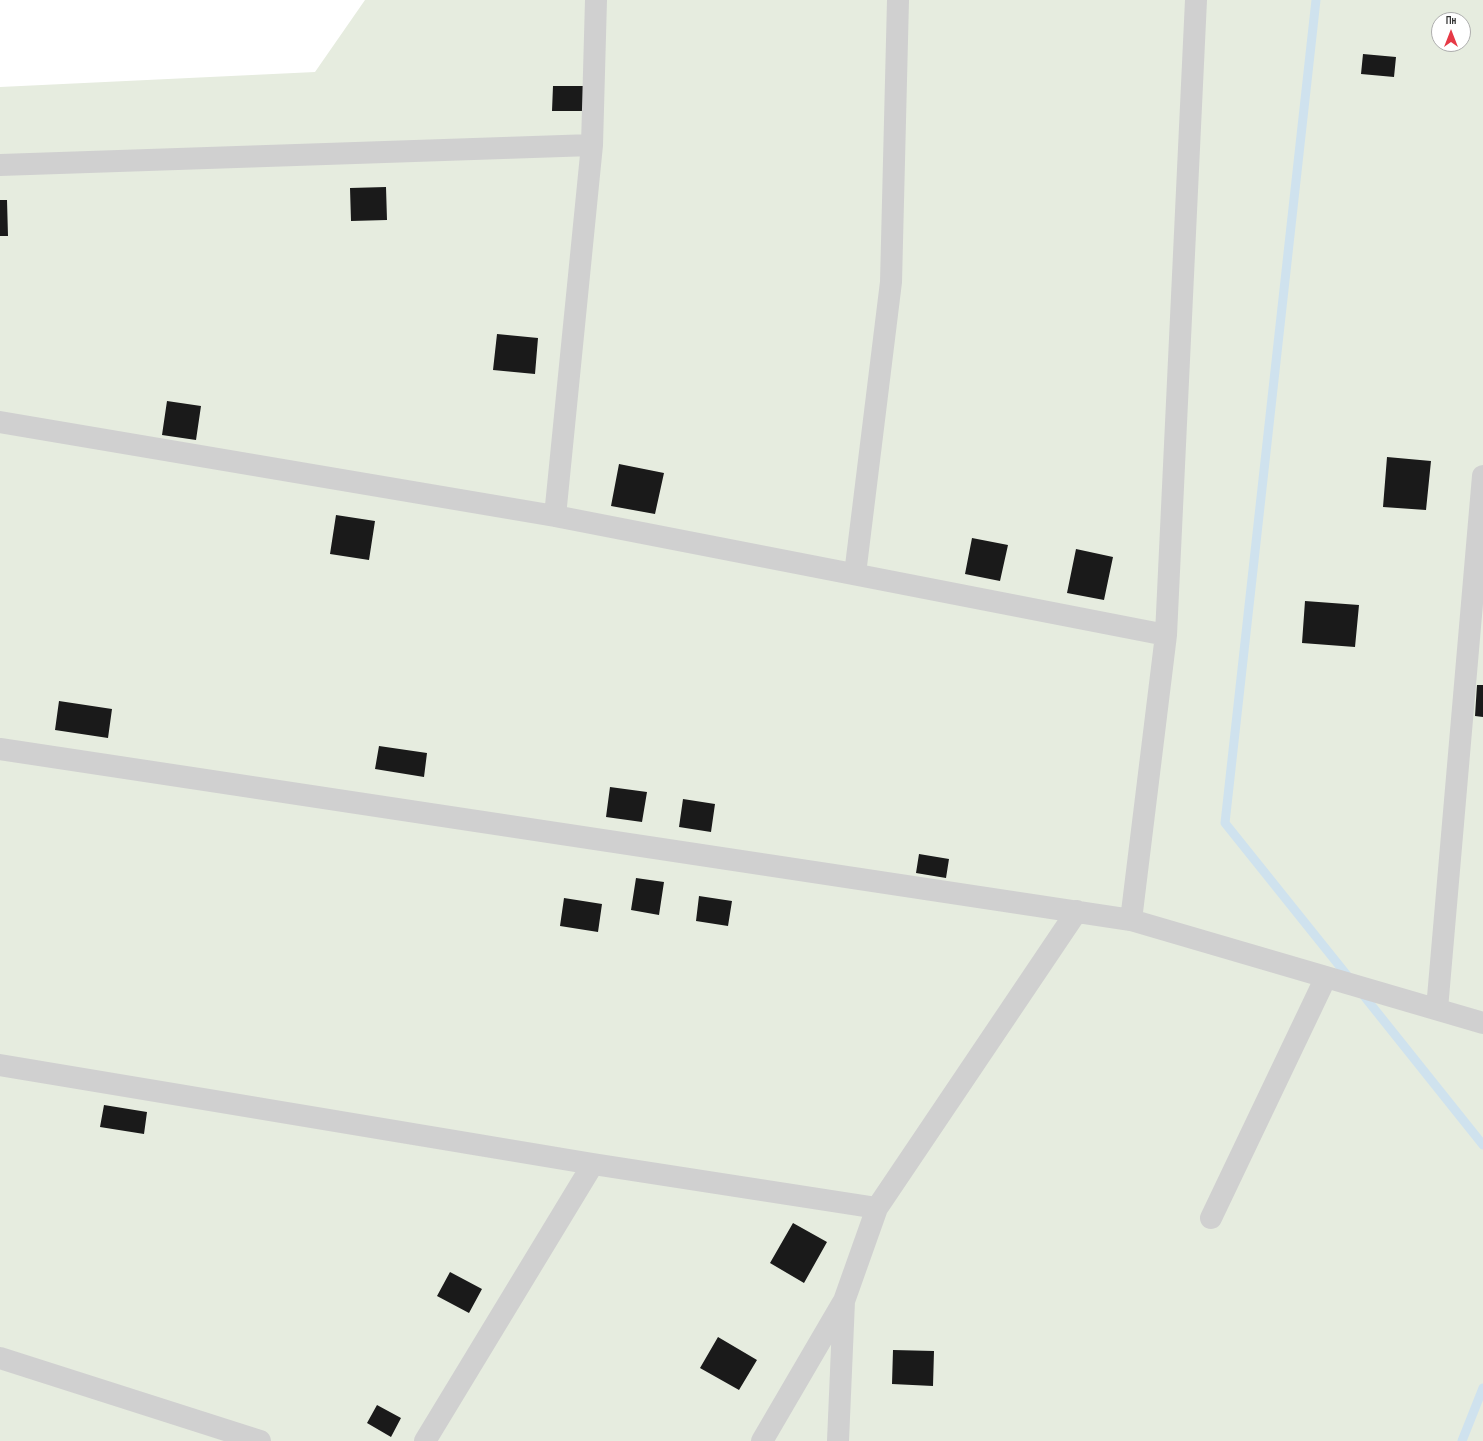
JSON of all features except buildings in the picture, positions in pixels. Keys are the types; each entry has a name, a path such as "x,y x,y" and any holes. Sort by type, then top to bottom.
{"lane":[{"path":"555,516 592,145 596,0"},
{"path":"855,574 891,282 898,0"},
{"path":"1131,920 1166,635 1196,0"},
{"path":"0,165 592,145"},
{"path":"0,422 555,516 1166,635"},
{"path":"1437,1009 1483,476"},
{"path":"0,749 1131,920 1483,1023"},
{"path":"762,1441 844,1301 877,1208 1077,912"},
{"path":"1211,1218 1326,977"},
{"path":"0,1065 593,1164 877,1208"},
{"path":"425,1441 593,1164"},
{"path":"838,1441 844,1301"},
{"path":"0,1358 260,1441"}],"shaded area":[{"path":"365,0 1483,0 1483,1441 0,1441 0,87 315,72"}],"waterway":[{"path":"1316,0 1225,823 1350,979"},
{"path":"1360,991 1483,1145"},
{"path":"1462,1441 1483,1388"}]}
